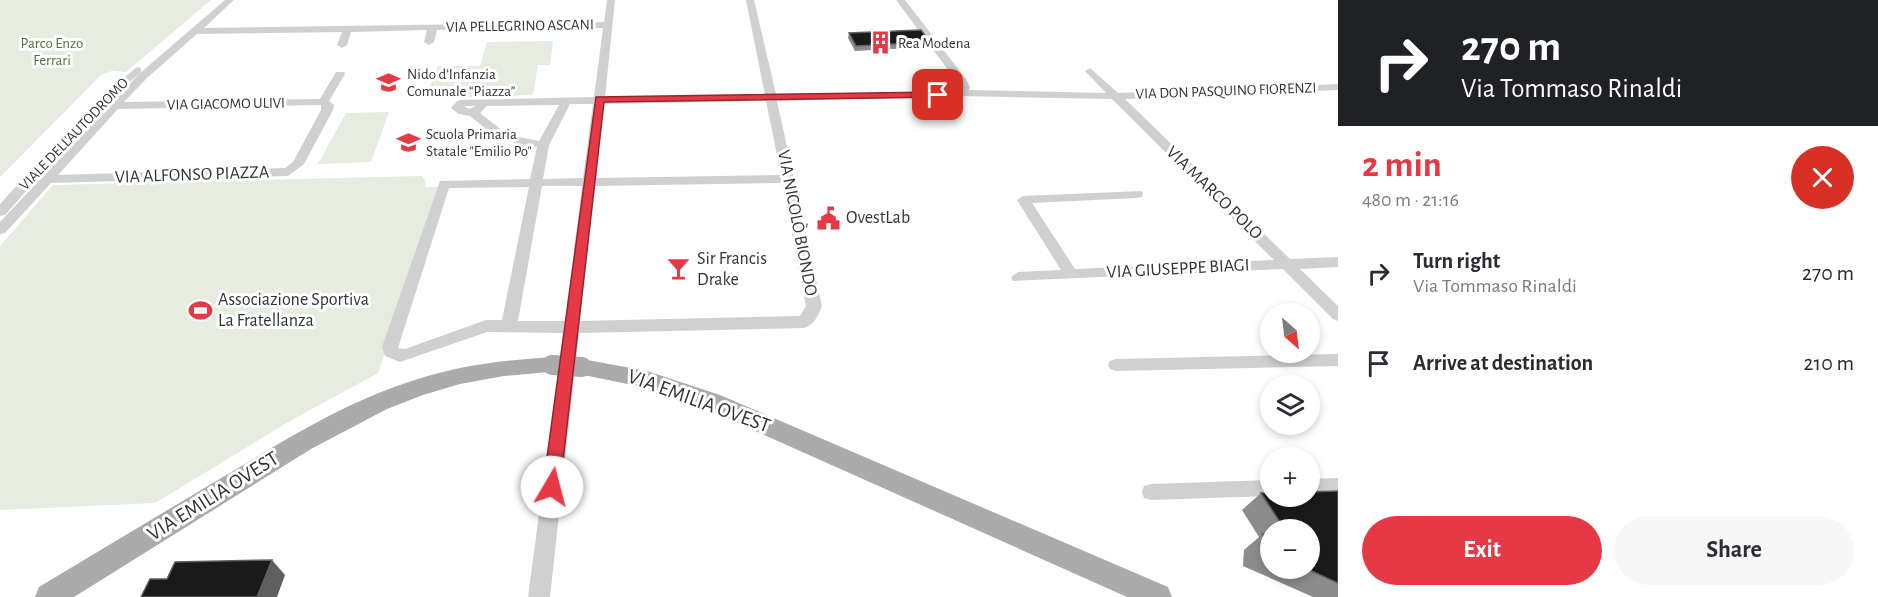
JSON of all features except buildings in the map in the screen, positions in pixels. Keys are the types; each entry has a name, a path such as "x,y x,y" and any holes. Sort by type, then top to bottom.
{"main road":[{"name":"VIA EMILIA OVEST","path":"49,597 312,434 378,402 425,384 465,374 504,367 552,365 611,370 647,378 754,420 1158,597"}],"street":[{"path":"220,0 225,0"},
{"name":"VIALE DELL'AUTODROMO","path":"0,212 96,106 220,0"},
{"name":"VIALE DELL'AUTODROMO","path":"0,230 143,76 230,0"},
{"path":"539,597 611,0"},
{"name":"VIA NICOLÒ BIONDO","path":"573,327 804,322 810,317 814,306 750,0"},
{"path":"900,0 962,81 965,87 958,93"},
{"name":"VIA PELLEGRINO ASCANI","path":"195,31 608,25"},
{"name":"VIA PELLEGRINO ASCANI","path":"429,42 433,26"},
{"path":"342,45 348,28"},
{"name":"VIA MARCO POLO","path":"1090,71 1338,315"},
{"path":"323,102 340,74"},
{"path":"129,76 143,76"},
{"name":"VIA DON PASQUINO FIORENZI","path":"543,145 504,138 472,112 462,112 458,105 482,102 600,99 958,93 1115,96 1338,87"},
{"path":"509,326 543,145 567,100"},
{"name":"VIA GIACOMO ULIVI","path":"96,106 323,102"},
{"name":"VIA ALFONSO PIAZZA","path":"46,179 288,172 298,164 327,110 328,105 323,102"},
{"path":"573,327 486,326 406,355 400,356 391,352 390,347 444,184 590,180 788,179"},
{"path":"1071,274 1023,200 1137,194"},
{"name":"VIALE DELL'AUTODROMO","path":"11,200 28,200"},
{"name":"VIA GIUSEPPE BIAGI","path":"1018,277 1338,262"},
{"path":"1116,365 1338,360"},
{"path":"1320,487 1338,486"},
{"path":"1152,492 1260,488"}],"green space":[{"name":"Parco Enzo Ferrari","path":"0,0 211,0 126,72 112,71 101,75 0,177"},
{"path":"553,41 550,65 538,65 533,95 426,98 438,66 480,66 487,42"},
{"path":"389,112 371,162 318,164 346,113"},
{"name":"Associazione Sportiva La Fratellanza","path":"422,176 426,182 425,187 443,187 378,373 290,421 155,503 0,510 0,246 53,185"}],"place":[{"name":"Rea Modena","path":"880,43"},
{"name":"Nido d’Infanzia Comunale “Piazza”","path":"389,83"},
{"name":"Scuola Primaria Statale \"Emilio Po\"","path":"408,143"},
{"name":"OvestLab","path":"828,218"},
{"name":"Sir Francis Drake","path":"679,269"},
{"name":"Associazione Sportiva La Fratellanza","path":"200,310"}],"route":[{"path":"552,487 600,99 938,95"}]}
